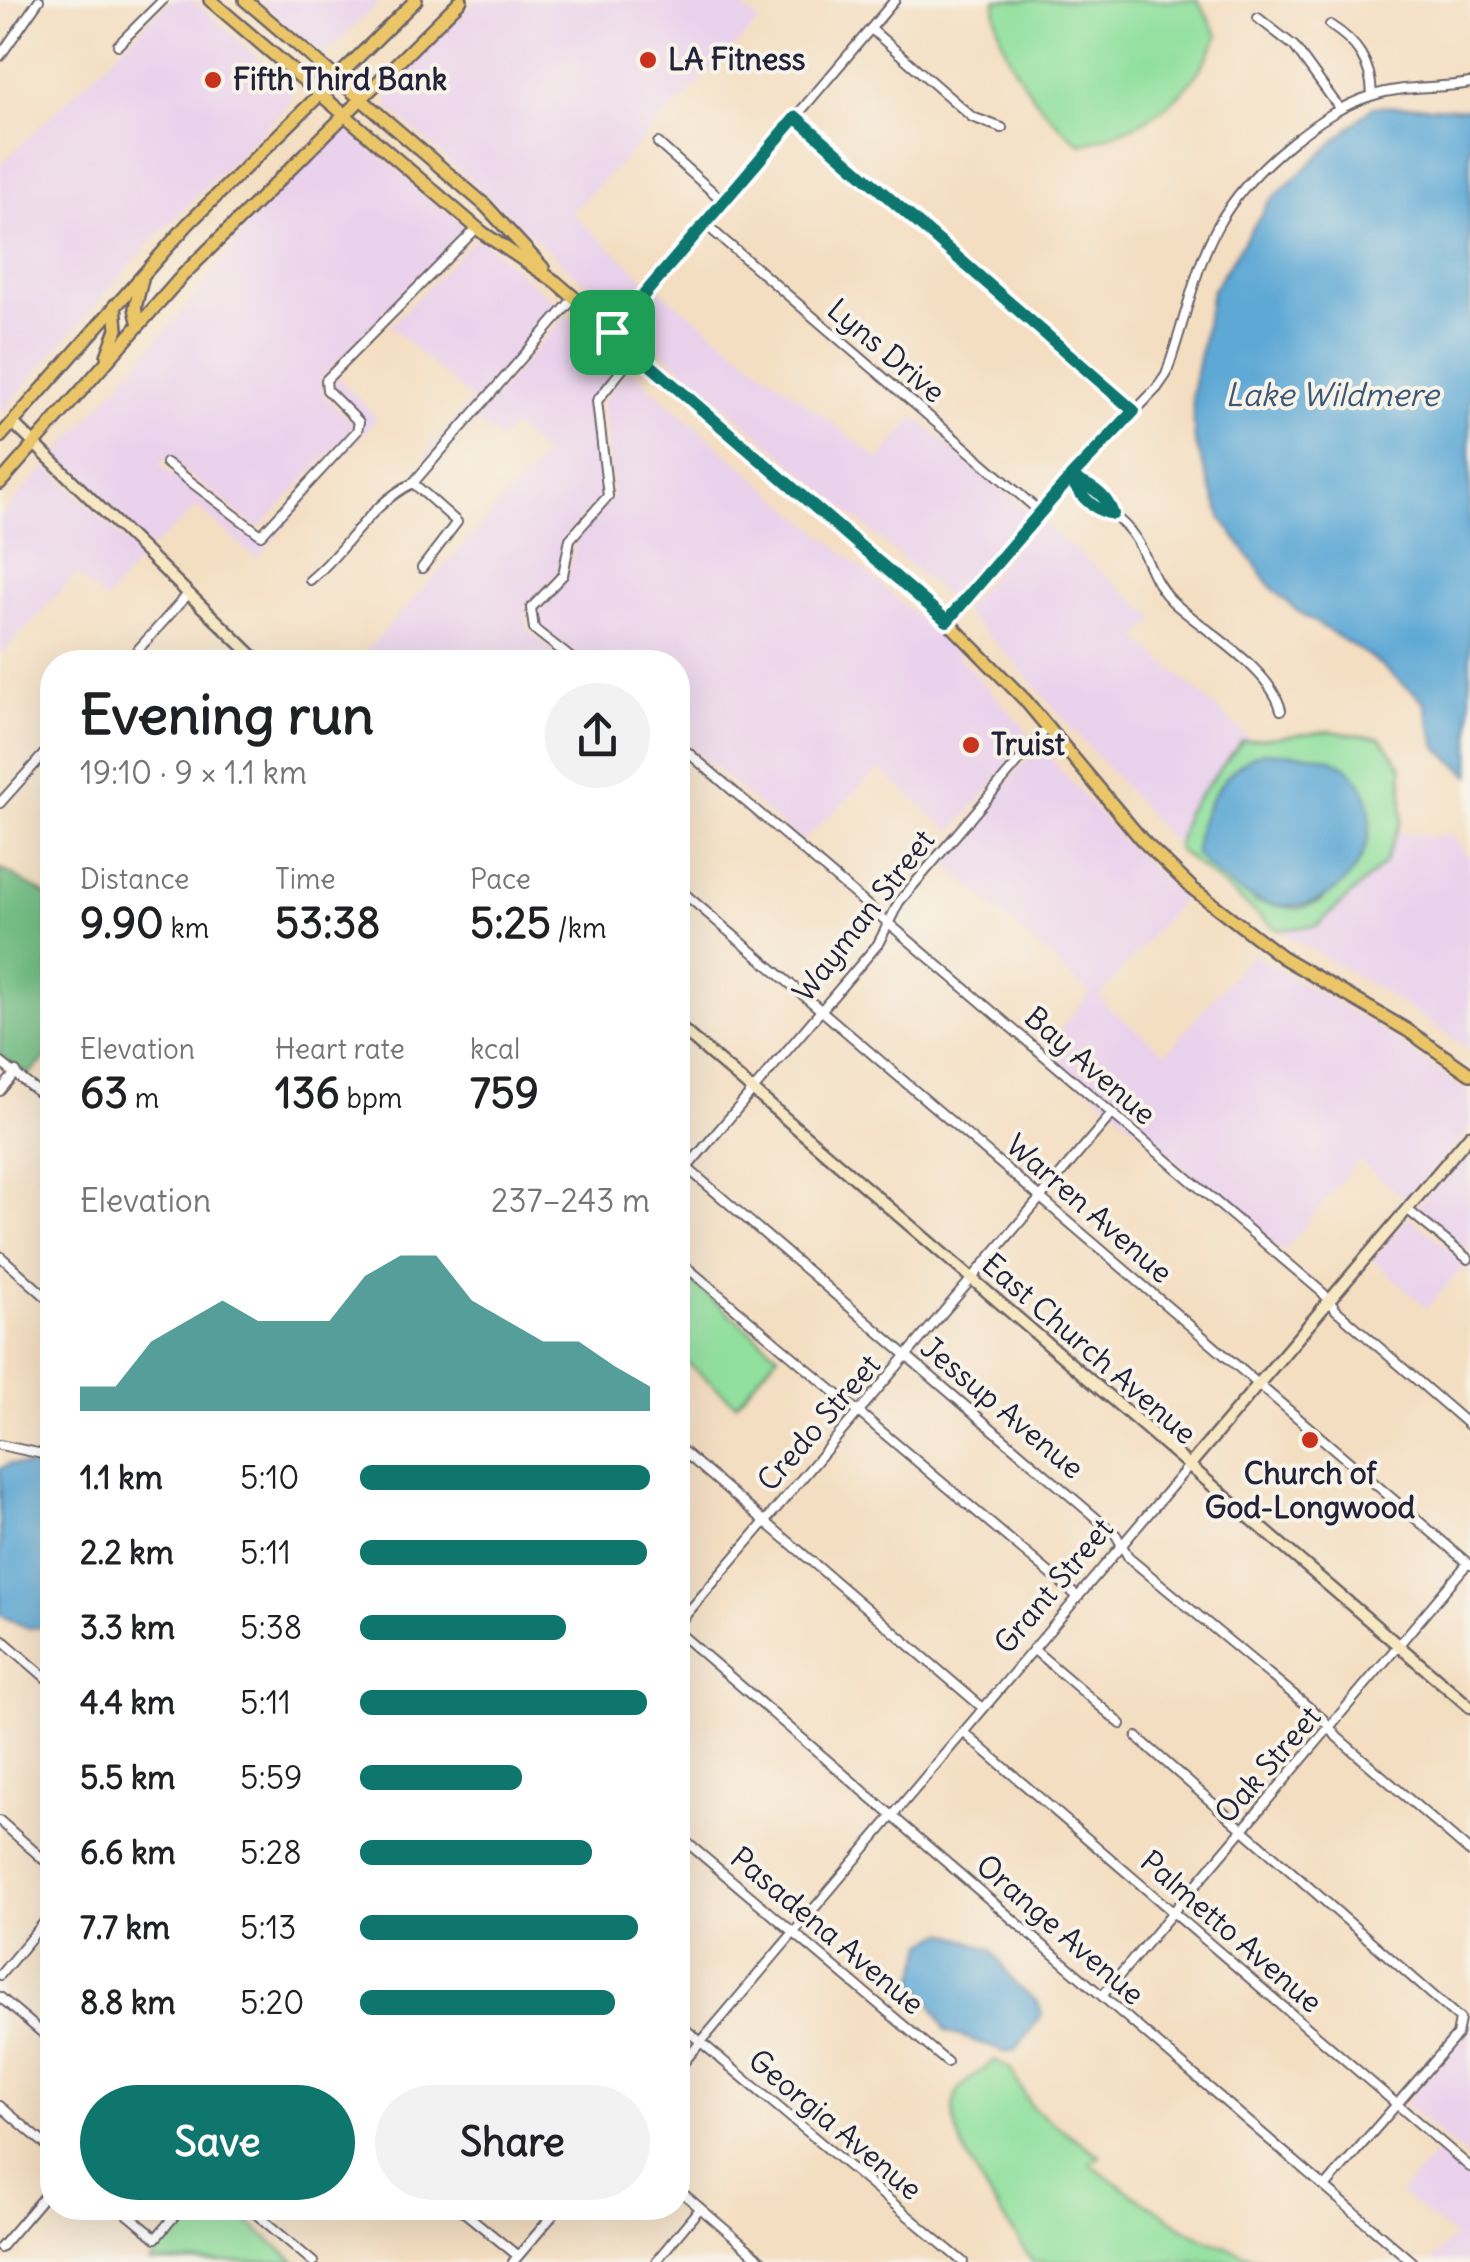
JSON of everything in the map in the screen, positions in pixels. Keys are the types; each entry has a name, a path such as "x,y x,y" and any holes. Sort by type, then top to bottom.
{"main road":[{"path":"210,0 477,228 556,282"},
{"path":"245,0 499,218 556,282 612,332 947,621 1048,727 1142,840 1220,912 1279,955 1470,1074"},
{"path":"0,437 145,270 416,0"},
{"path":"0,484 139,324 461,0"},
{"path":"139,324 135,308 145,270"},
{"path":"104,365 118,329 115,305"}],"street":[{"path":"0,56 39,0"},
{"path":"118,45 163,0"},
{"path":"612,332 895,0"},
{"path":"1258,18 1294,46 1340,109"},
{"path":"1330,25 1358,47 1368,65 1372,95"},
{"path":"870,29 972,116 1002,128"},
{"path":"947,621 1039,511 1166,375 1199,264 1234,196 1289,144 1340,109 1372,95 1470,83"},
{"path":"796,117 1134,411"},
{"path":"658,142 724,202"},
{"name":"Lyns Drive","path":"705,224 1039,511"},
{"path":"166,464 260,535 357,432 359,422 327,390 326,380 477,228"},
{"path":"310,580 334,560 386,496 413,483 574,298"},
{"path":"561,650 534,629 531,608 564,575 570,538 608,496 597,401 636,352"},
{"path":"12,423 246,650"},
{"path":"1072,479 1074,490 1101,512 1113,514 1137,535 1170,600 1272,687 1280,710"},
{"path":"413,483 458,522 422,568"},
{"path":"138,650 188,594"},
{"name":"Wayman Street","path":"690,1163 878,944 899,902 1048,727"},
{"name":"Bay Avenue","path":"690,754 1470,1426"},
{"path":"0,803 40,758"},
{"name":"Warren Avenue","path":"690,898 1469,1564"},
{"name":"East Church Avenue","path":"690,1036 1470,1707"},
{"path":"0,1062 40,1093"},
{"path":"0,1091 16,1072"},
{"name":"Credo Street","path":"690,1610 1112,1115"},
{"name":"Grant Street","path":"690,2054 1470,1135"},
{"name":"Jessup Avenue","path":"690,1171 1116,1535 1128,1558 1470,1852"},
{"path":"1408,1210 1468,1259"},
{"path":"0,1256 40,1291"},
{"path":"690,1270 1078,1598"},
{"path":"0,1445 40,1453"},
{"path":"690,1457 983,1708"},
{"name":"Oak Street","path":"1102,1996 1469,1564"},
{"path":"0,1638 40,1673"},
{"name":"Orange Avenue","path":"690,1642 1412,2262"},
{"path":"1033,1649 1121,1724"},
{"name":"Palmetto Avenue","path":"963,1732 1470,2167"},
{"path":"1136,1737 1455,2012 1461,2024 1457,2035 1326,2187"},
{"path":"0,1821 40,1856"},
{"name":"Pasadena Avenue","path":"690,1845 947,2062"},
{"path":"0,1975 40,1927"},
{"path":"0,1997 40,2031"},
{"name":"Georgia Avenue","path":"690,2033 963,2262"},
{"path":"0,2106 40,2140"},
{"path":"690,2199 763,2262"},
{"path":"0,2248 40,2201"},
{"path":"690,2220 700,2208"},
{"path":"134,2220 156,2238 171,2220"},
{"path":"263,2220 312,2262"},
{"path":"472,2220 516,2259 549,2220"},
{"path":"656,2260 690,2220"}],"shaded area":[{"path":"171,0 193,0 291,87 290,103 149,244 0,414 0,165"},
{"path":"256,0 382,0 327,52 316,51"},
{"path":"476,0 731,0 760,21 571,213 649,282 621,315 389,108 388,89"},
{"path":"340,129 352,132 469,229 322,377 323,394 353,424 352,429 259,529 166,457 159,464 250,538 264,538 362,432 363,418 332,387 340,371 339,379 377,418 257,559 197,507 150,549 55,457 204,286 269,195"},
{"path":"477,236 560,307 427,459 424,456 472,400 390,326"},
{"path":"657,288 880,460 915,416 1031,513 955,604 628,321"},
{"path":"567,314 621,362 592,402 603,494 566,535 559,572 526,608 525,622 531,633 553,650 367,650 544,456 513,427 499,440 476,421 435,465"},
{"path":"628,368 939,635 1033,737 952,832 880,769 801,842 690,746 690,650 570,650 539,625 536,610 568,576 575,540 613,496 602,402"},
{"path":"47,466 142,557 106,601 76,574 0,656 0,517"},
{"path":"1038,519 1156,618 1138,639 1251,739 1242,741 1186,812 1178,848 1007,654 962,611"},
{"path":"1039,745 1125,844 1183,898 1100,996 1108,1007 1166,1053 1252,953 1375,1026 1470,1094 1470,1128 1408,1202 1358,1160 1283,1252 1043,1049 1090,994 941,860"},
{"path":"1397,832 1433,837 1450,833 1470,859 1470,1050 1378,988 1277,930 1317,926 1384,864"},
{"path":"1470,1143 1470,1253 1415,1209"},
{"path":"1408,1217 1470,1264 1470,1274 1462,1268 1427,1308 1372,1259"},
{"path":"1470,2019 1470,2160 1404,2103 1461,2038"},
{"path":"1439,2148 1470,2175 1470,2262 1432,2262 1454,2236 1400,2194"}],"green space":[{"path":"995,0 1198,0 1218,36 1194,77 1164,108 1127,129 1081,144 1050,116 1022,81 1003,41"},
{"path":"1329,731 1381,738 1402,767 1402,818 1384,864 1317,926 1277,930 1177,849 1186,812 1242,741","holes":["1263,752 1321,756 1351,771 1322,901 1298,909 1254,902"]},
{"path":"0,868 40,891 40,1064 28,1075 0,1055"},
{"path":"692,1282 778,1354 736,1404 690,1365"},
{"path":"995,2060 1010,2068 1032,2108 1100,2156 1091,2164 1103,2174 1193,2234 1265,2262 1032,2262 978,2177 956,2128 954,2107 959,2090"},
{"path":"187,2220 246,2220 296,2262 150,2262"}],"water":[{"name":"Lake Wildmere","path":"1372,107 1470,109 1470,776 1437,747 1424,701 1372,658 1296,610 1272,588 1222,519 1195,442 1192,394 1212,291 1269,202"},
{"path":"1263,752 1333,760 1352,772 1368,799 1370,830 1360,861 1340,886 1312,902 1277,905 1238,891 1196,855 1201,824 1214,794 1236,768"},
{"path":"10,1464 40,1467 40,1628 28,1628 0,1615 0,1469"},
{"path":"946,1932 992,1950 1016,1985 1038,2002 1042,2014 1016,2050 1004,2052 946,2031 926,1995 913,1985 925,1943"}],"place":[{"name":"LA Fitness","path":"648,60"},
{"name":"Fifth Third Bank","path":"213,80"},
{"name":"Truist","path":"971,745"},
{"name":"Church of God-Longwood","path":"1310,1440"}],"route":[{"path":"612,332 796,117 1134,411 1070,478 1084,479 1109,503 1113,514 1101,512 1074,490 1070,478 947,621 612,332"}]}
